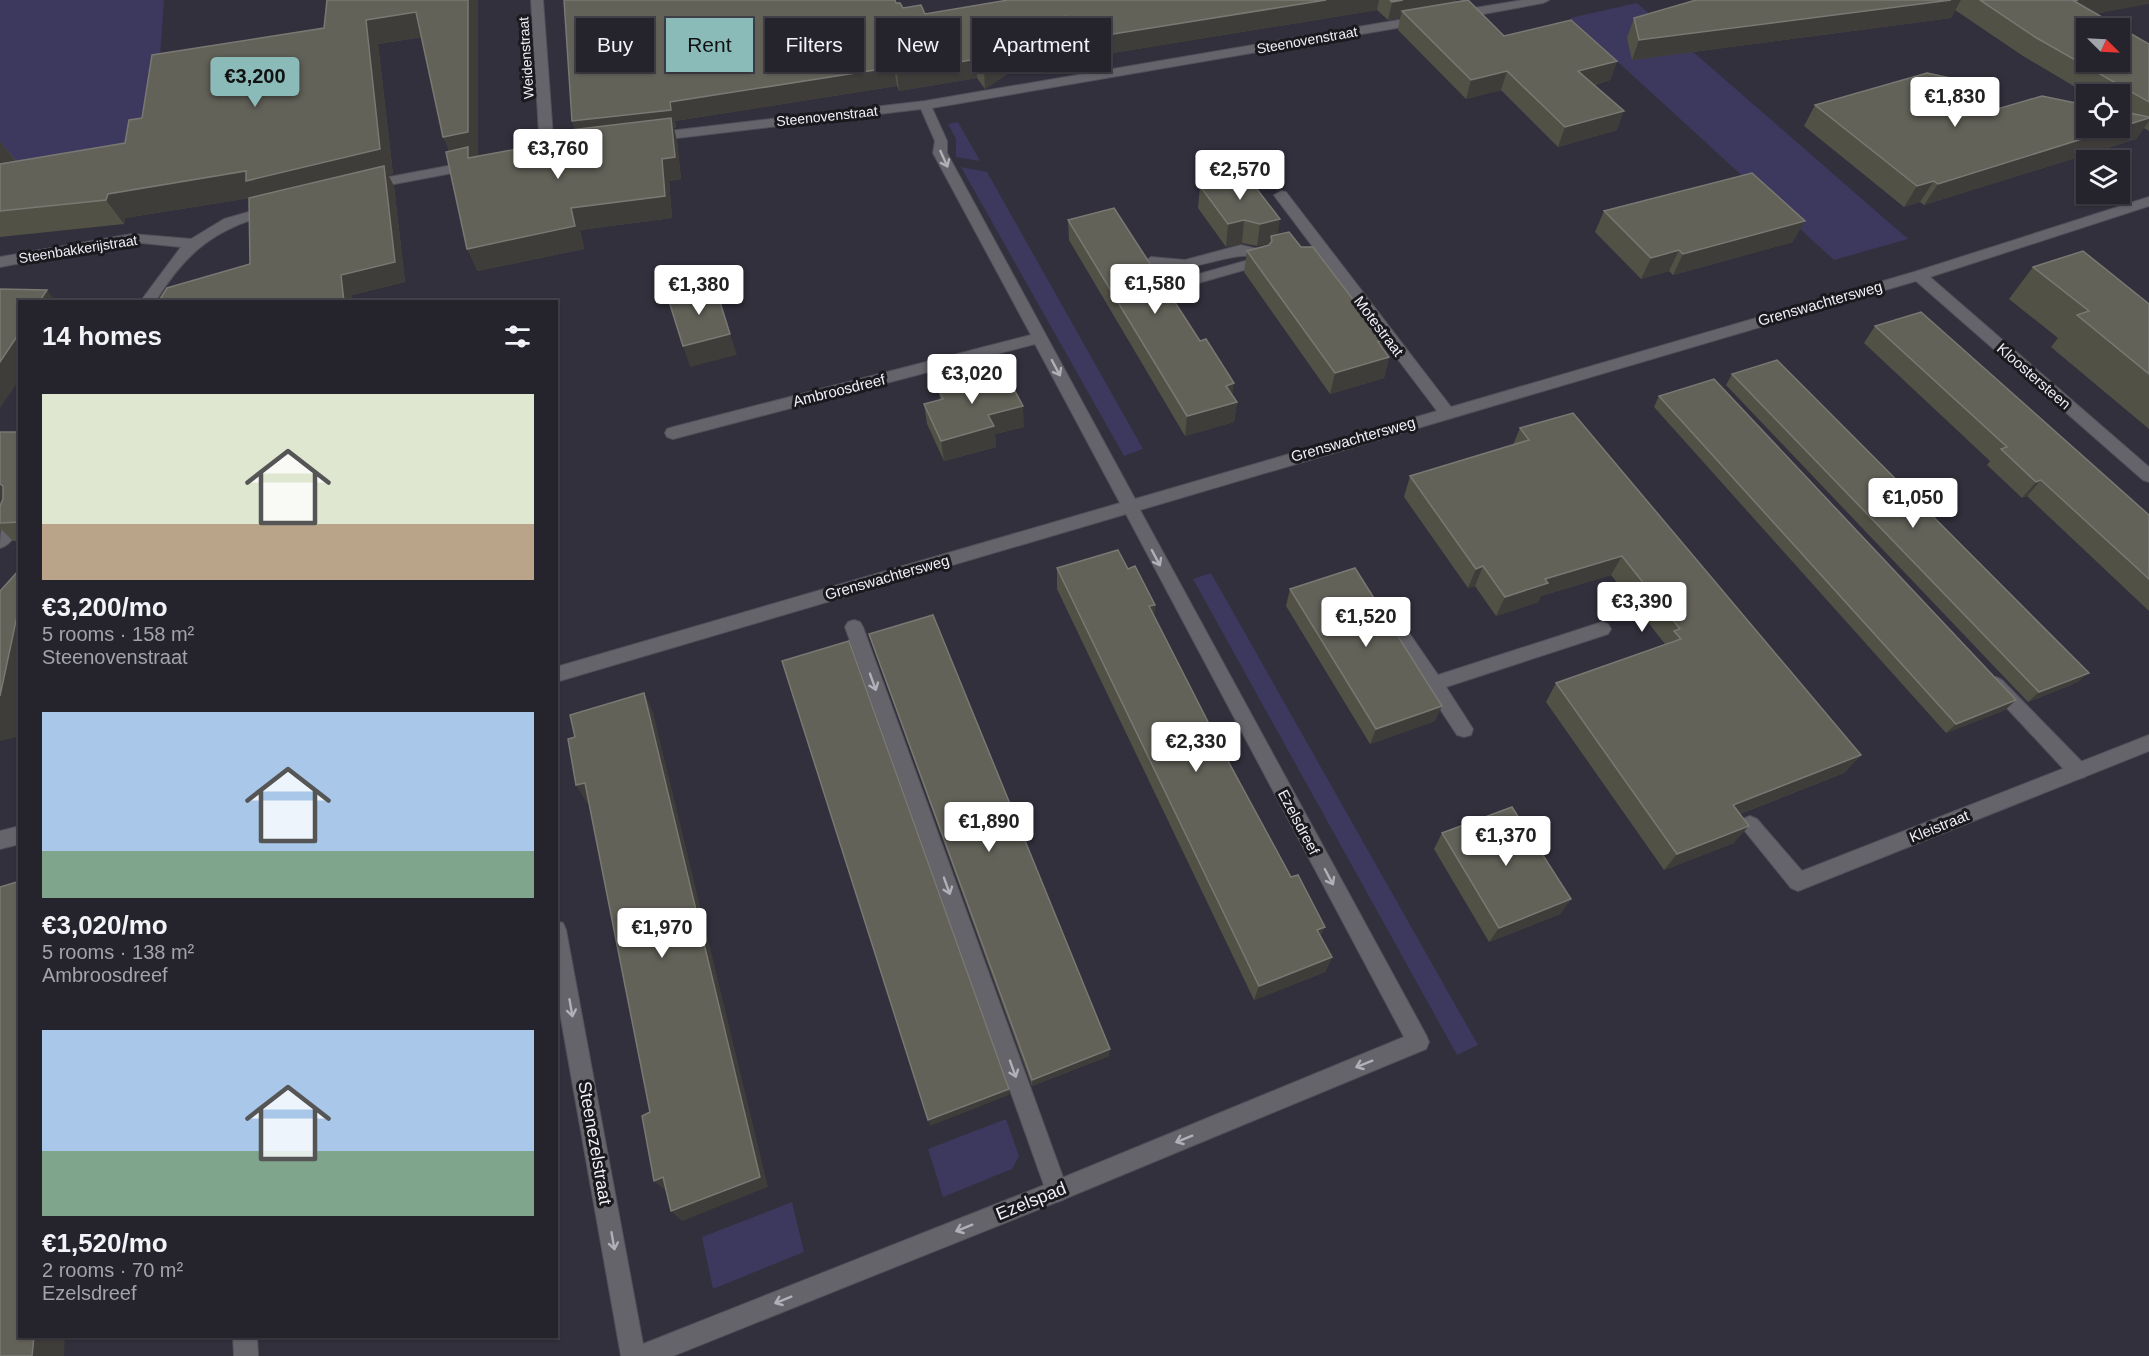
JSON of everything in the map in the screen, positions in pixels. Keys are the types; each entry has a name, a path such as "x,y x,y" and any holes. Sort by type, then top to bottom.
{"street":[{"name":"Weidenstraat","path":"537,0 547,151"},
{"name":"Steenovenstraat","path":"640,138 925,105 1542,0"},
{"path":"925,105 940,141 940,153 1128,506"},
{"path":"353,189 490,162"},
{"name":"Motestraat","path":"1281,195 1309,240 1446,412"},
{"name":"Grenswachtersweg","path":"558,674 1919,275 2149,201"},
{"path":"148,300 171,264 191,243 245,216 288,205"},
{"name":"Steenbakkerijstraat","path":"0,262 132,238 191,243"},
{"path":"1151,262 1185,265 1241,249 1263,252 1260,261 1190,281 1166,295"},
{"name":"Kloostersteen","path":"1919,275 2149,476"},
{"name":"Ambroosdreef","path":"674,433 1040,338"},
{"name":"Ezelsdreef","path":"1128,506 1418,1042"},
{"path":"0,542 18,514"},
{"path":"854,627 1057,1191"},
{"path":"1397,629 1464,729"},
{"path":"1432,684 1602,629"},
{"path":"1987,675 2078,771"},
{"name":"Kleistraat","path":"1750,825 1798,882 2149,742"},
{"path":"0,840 18,836"},
{"name":"Steenezelstraat","path":"558,941 633,1356"},
{"name":"Ezelspad","path":"643,1356 1057,1191 1418,1042"},
{"path":"245,1338 246,1356"}],"shaded area":[{"path":"0,0 164,0 154,142 0,164"},
{"path":"1637,3 1908,239 1834,260 1570,18"},
{"path":"958,122 980,161 956,157 956,139 948,124"},
{"path":"961,167 987,172 1143,449 1124,456"},
{"path":"1211,573 1478,1045 1457,1055 1193,579"},
{"path":"1006,1119 1019,1156 1012,1169 943,1197 928,1149"},
{"path":"792,1202 804,1252 713,1289 702,1237"}],"building":[{"path":"327,0 468,0 468,132 443,137 416,12 366,20 380,149 246,181 246,171 108,194 106,200 0,211 0,164 125,143 129,120 142,118 152,55 324,28"},
{"path":"564,0 895,0 903,8 921,5 925,14 1008,0 1326,0 1111,34 1111,18 1067,18 1066,16 1063,18 972,18 972,60 960,62 960,18 876,18 876,70 864,72 864,18 765,18 765,72 862,72 670,102 671,110 572,121"},
{"path":"1468,0 1504,36 1571,20 1617,61 1578,71 1624,111 1565,127 1507,71 1471,80 1402,11"},
{"path":"1696,0 1951,0 1639,40 1634,18"},
{"path":"1980,0 2078,0 2074,1 2104,18 2076,18 2076,60 2035,37"},
{"path":"2130,33 2149,44 2149,102 2130,91 2130,84 2117,84 2096,72 2130,72"},
{"path":"1927,73 1960,80 1959,118 2042,96 2076,103 2076,138 2085,138 1938,184 1934,181 1917,186 1815,105"},
{"path":"2130,113 2149,118 2130,124"},
{"path":"671,118 675,157 662,159 665,196 571,208 575,226 467,249 446,152 468,147 468,158 572,139 571,130"},
{"path":"384,166 395,262 341,275 344,300 159,300 167,288 250,264 249,198"},
{"path":"1752,173 1805,221 1683,254 1679,250 1651,258 1604,211"},
{"path":"1246,175 1280,219 1260,224 1244,220 1228,224 1200,186"},
{"path":"1114,208 1200,341 1206,339 1234,383 1226,386 1237,402 1187,416 1068,220"},
{"path":"1289,232 1301,247 1313,247 1384,340 1378,342 1389,357 1335,373 1247,251 1269,245 1272,241 1271,236"},
{"path":"2083,251 2149,304 2149,374 2077,315 2089,311 2033,267"},
{"path":"715,286 730,334 683,346 668,298"},
{"path":"0,289 47,290 40,300 18,300 18,335 0,362"},
{"path":"1921,312 2149,515 2149,579 2041,480 2036,482 2001,449 2007,447 1875,326"},
{"path":"1777,360 2089,673 2039,692 1732,374"},
{"path":"1004,370 1023,406 988,415 994,426 941,441 924,404 943,399 938,388"},
{"path":"1714,379 2016,700 1956,724 1659,396"},
{"path":"1573,413 1861,755 1733,805 1749,826 1677,854 1556,683 1681,639 1674,631 1680,629 1622,556 1545,579 1548,583 1505,597 1483,566 1476,569 1410,476 1529,440 1520,428"},
{"path":"0,432 18,432 18,522 0,523 3,486 0,484"},
{"path":"1118,550 1128,569 1135,566 1155,605 1149,606 1227,759 1291,877 1298,875 1325,927 1317,930 1332,957 1259,986 1057,568"},
{"path":"1355,568 1442,706 1376,729 1290,589"},
{"path":"18,571 18,611 0,696 0,591"},
{"path":"933,615 1110,1049 1032,1080 869,634"},
{"path":"849,641 1009,1089 928,1120 782,661"},
{"path":"644,693 760,1177 671,1211 663,1177 654,1181 642,1116 650,1112 585,783 576,785 568,739 575,737 570,715"},
{"path":"1512,807 1571,899 1499,928 1442,833"},
{"path":"18,882 18,1338 34,1338 32,1356 0,1356 0,887"}]}
